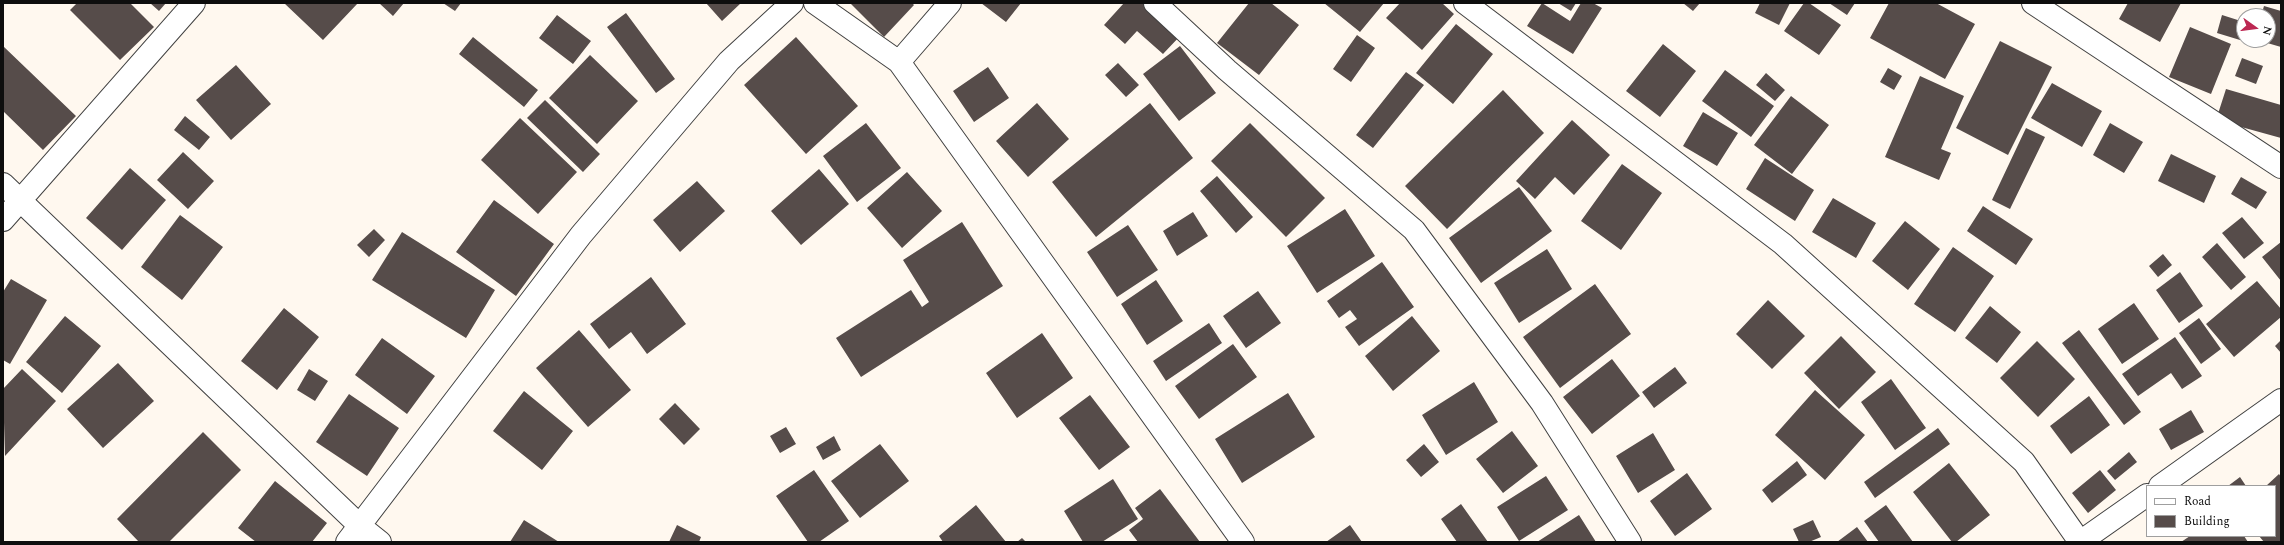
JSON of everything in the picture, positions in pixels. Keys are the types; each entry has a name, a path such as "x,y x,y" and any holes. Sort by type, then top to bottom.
{"street":[{"path":"3,220 194,3"},
{"path":"353,534 581,235 729,61 792,3"},
{"path":"815,3 899,62 1243,542"},
{"path":"899,62 950,3"},
{"path":"1155,3 1227,70 1414,230 1542,403 1630,542"},
{"path":"1465,3 1783,244 2024,462 2080,542 2146,496"},
{"path":"2033,3 2281,167"},
{"path":"3,184 353,534 380,542"},
{"path":"2161,485 2281,400"}],"building":[{"path":"77,3 130,3 154,27 120,60 70,10"},
{"path":"150,3 166,3 159,11"},
{"path":"284,3 358,3 323,40"},
{"path":"379,3 404,3 393,16"},
{"path":"443,3 461,3 455,11"},
{"path":"706,3 741,3 722,21"},
{"path":"850,3 912,3 914,5 884,37"},
{"path":"981,3 1021,3 1006,22"},
{"path":"1124,3 1146,3 1181,35 1163,54 1137,31 1125,44 1104,25"},
{"path":"1249,3 1271,3 1299,25 1259,75 1217,43"},
{"path":"1324,3 1384,3 1360,32"},
{"path":"1400,3 1442,3 1454,14 1422,50 1386,18"},
{"path":"1542,3 1570,21 1581,3 1593,3 1602,8 1573,54 1527,26"},
{"path":"1558,3 1576,3 1571,11"},
{"path":"1683,3 1700,3 1693,11"},
{"path":"1760,3 1790,3 1779,25 1755,13"},
{"path":"1804,3 1809,3 1841,25 1819,55 1784,31"},
{"path":"1829,3 1855,3 1847,15"},
{"path":"1889,3 1936,3 1975,24 1945,79 1870,38"},
{"path":"2128,3 2181,3 2160,42 2119,19"},
{"path":"2276,10 2281,11 2281,47 2276,46"},
{"path":"626,13 675,79 656,93 607,27"},
{"path":"557,15 591,41 573,64 539,38"},
{"path":"2222,15 2236,19 2236,39 2217,33"},
{"path":"1456,24 1493,54 1453,104 1416,73"},
{"path":"2190,27 2231,44 2211,94 2169,77"},
{"path":"1357,35 1375,48 1351,82 1333,69"},
{"path":"473,37 538,90 524,107 459,54"},
{"path":"796,37 858,106 806,154 744,85"},
{"path":"2000,41 2052,67 2008,155 1956,128"},
{"path":"1663,44 1696,71 1660,117 1626,91"},
{"path":"3,46 76,116 43,150 3,111"},
{"path":"1180,46 1216,93 1179,121 1143,74"},
{"path":"590,55 638,101 597,144 549,98"},
{"path":"2242,58 2263,66 2256,84 2235,76"},
{"path":"1118,63 1139,85 1126,97 1105,75"},
{"path":"236,65 271,104 231,140 196,100"},
{"path":"988,67 1009,98 974,122 953,91"},
{"path":"1888,68 1902,76 1894,90 1880,82"},
{"path":"1725,70 1774,106 1751,137 1702,101"},
{"path":"1406,72 1424,85 1373,148 1356,135"},
{"path":"1766,73 1785,90 1775,101 1756,85"},
{"path":"1920,76 1964,96 1941,149 1951,153 1939,180 1885,157"},
{"path":"2052,83 2102,111 2082,147 2031,118"},
{"path":"2226,89 2281,105 2281,138 2216,120"},
{"path":"1503,90 1544,133 1447,229 1405,186"},
{"path":"1791,96 1829,125 1792,174 1754,145"},
{"path":"545,100 600,154 583,172 527,118"},
{"path":"1037,103 1069,139 1028,177 996,141"},
{"path":"1150,103 1193,158 1096,237 1052,182"},
{"path":"1703,112 1738,133 1717,166 1683,146"},
{"path":"185,116 210,137 199,150 174,130"},
{"path":"520,118 577,172 538,214 481,160"},
{"path":"1572,120 1610,155 1574,195 1555,177 1535,199 1516,181"},
{"path":"866,123 901,168 857,202 823,156"},
{"path":"1250,123 1325,198 1286,237 1211,161"},
{"path":"2110,123 2143,142 2124,173 2093,155"},
{"path":"2026,128 2045,137 2010,209 1992,200"},
{"path":"183,152 214,181 188,209 157,180"},
{"path":"2171,154 2216,176 2204,203 2158,181"},
{"path":"1765,158 1814,190 1795,221 1746,189"},
{"path":"1622,164 1662,193 1621,250 1581,221"},
{"path":"130,168 166,200 122,250 86,218"},
{"path":"819,169 849,204 801,245 771,211"},
{"path":"907,172 942,211 902,248 867,208"},
{"path":"1217,176 1253,217 1236,233 1200,191"},
{"path":"2241,177 2267,192 2256,209 2231,194"},
{"path":"697,181 725,211 680,252 653,220"},
{"path":"1519,187 1552,231 1481,283 1449,238"},
{"path":"1833,198 1876,223 1856,258 1812,232"},
{"path":"494,200 554,244 516,296 456,252"},
{"path":"1983,206 2033,239 2016,265 1967,231"},
{"path":"1345,209 1375,256 1317,293 1287,246"},
{"path":"1193,212 1208,236 1177,256 1163,231"},
{"path":"180,215 223,247 182,300 141,267"},
{"path":"2242,217 2264,243 2244,259 2222,233"},
{"path":"1905,221 1940,249 1908,290 1872,261"},
{"path":"962,222 1003,286 861,377 836,338 911,290 922,307 929,302 903,260"},
{"path":"1128,225 1158,270 1117,297 1087,252"},
{"path":"374,229 385,240 369,257 357,245"},
{"path":"402,232 495,290 466,338 372,280"},
{"path":"2281,242 2281,281 2262,257"},
{"path":"2217,243 2246,277 2231,290 2202,257"},
{"path":"1953,247 1994,276 1955,332 1914,304"},
{"path":"1547,249 1572,289 1519,323 1494,283"},
{"path":"2163,254 2172,265 2158,277 2149,266"},
{"path":"1382,262 1414,307 1359,346 1345,327 1357,319 1350,310 1339,318 1327,301"},
{"path":"2180,272 2203,306 2179,323 2156,290"},
{"path":"651,277 686,324 647,354 631,332 609,349 590,324"},
{"path":"11,279 47,300 10,364 3,360 3,292"},
{"path":"1156,280 1183,321 1147,345 1121,304"},
{"path":"2257,281 2281,309 2281,317 2234,357 2206,324"},
{"path":"1595,284 1631,334 1560,388 1523,337"},
{"path":"1258,291 1281,323 1246,348 1223,316"},
{"path":"1768,300 1805,336 1772,369 1736,334"},
{"path":"2134,303 2159,339 2122,364 2098,329"},
{"path":"1990,306 2021,332 1997,363 1965,338"},
{"path":"284,308 319,337 277,390 241,361"},
{"path":"65,316 101,346 62,393 26,362"},
{"path":"1412,316 1440,351 1393,391 1365,356"},
{"path":"2199,318 2221,349 2201,364 2179,333"},
{"path":"1209,323 1222,343 1166,381 1153,361"},
{"path":"579,330 631,390 588,427 536,368"},
{"path":"2079,330 2141,412 2124,425 2062,343"},
{"path":"1042,333 1073,378 1017,418 986,373"},
{"path":"1841,336 1876,372 1839,409 1804,373"},
{"path":"2175,337 2202,376 2182,389 2171,373 2138,396 2122,374"},
{"path":"382,338 435,376 407,414 355,375"},
{"path":"2281,340 2281,353 2275,346"},
{"path":"2037,341 2075,379 2038,417 2000,378"},
{"path":"1233,344 1257,377 1199,419 1175,386"},
{"path":"1612,359 1640,396 1592,434 1563,397"},
{"path":"118,363 154,401 103,448 67,409"},
{"path":"1675,367 1687,383 1654,408 1642,392"},
{"path":"22,369 56,401 5,456 3,389"},
{"path":"309,369 328,381 315,401 297,390"},
{"path":"1891,379 1926,428 1895,450 1861,402"},
{"path":"1474,382 1498,422 1446,455 1422,415"},
{"path":"1815,390 1865,435 1825,480 1775,435"},
{"path":"524,391 573,431 542,470 493,431"},
{"path":"1288,393 1315,437 1242,483 1215,439"},
{"path":"349,394 399,428 367,476 316,442"},
{"path":"1090,395 1130,447 1099,470 1059,418"},
{"path":"2089,396 2110,425 2071,454 2050,426"},
{"path":"675,403 700,429 684,445 659,419"},
{"path":"2191,410 2204,432 2171,450 2159,429"},
{"path":"786,427 796,444 780,453 770,436"},
{"path":"1938,428 1950,444 1875,498 1864,482"},
{"path":"1512,431 1538,466 1503,493 1476,459"},
{"path":"203,432 241,470 169,542 139,542 117,519"},
{"path":"1653,433 1675,470 1638,493 1616,456"},
{"path":"834,436 841,450 823,460 816,447"},
{"path":"880,444 909,481 860,518 831,481"},
{"path":"1424,444 1439,462 1421,477 1406,460"},
{"path":"2129,452 2137,462 2115,480 2107,471"},
{"path":"1797,461 1807,475 1772,503 1762,490"},
{"path":"1949,463 1990,515 1956,542 1952,542 1913,492"},
{"path":"814,470 849,521 819,542 808,542 776,496"},
{"path":"2100,470 2116,490 2088,513 2072,493"},
{"path":"1687,473 1712,509 1675,536 1650,501"},
{"path":"2279,474 2281,477 2281,542 2264,542 2260,537 2276,537 2276,485 2267,485"},
{"path":"1546,476 1568,510 1519,541 1497,507"},
{"path":"2240,477 2245,485 2229,485"},
{"path":"1113,479 1138,519 1102,542 1083,542 1064,511"},
{"path":"275,481 327,523 312,542 256,542 238,528"},
{"path":"1160,489 1200,542 1138,542 1129,530 1143,519 1135,508"},
{"path":"1461,504 1488,542 1457,542 1441,519"},
{"path":"976,505 1006,542 943,542 939,536"},
{"path":"1886,505 1913,542 1879,542 1864,521"},
{"path":"1579,515 1596,542 1537,542"},
{"path":"524,520 559,542 510,542"},
{"path":"1813,520 1821,537 1809,542 1799,542 1793,529"},
{"path":"677,525 701,537 699,542 669,542"},
{"path":"1350,525 1362,542 1326,542"},
{"path":"1857,527 1868,542 1837,542"},
{"path":"2188,537 2245,537 2248,542 2181,542"},
{"path":"1022,538 1026,542 1017,542"}]}
